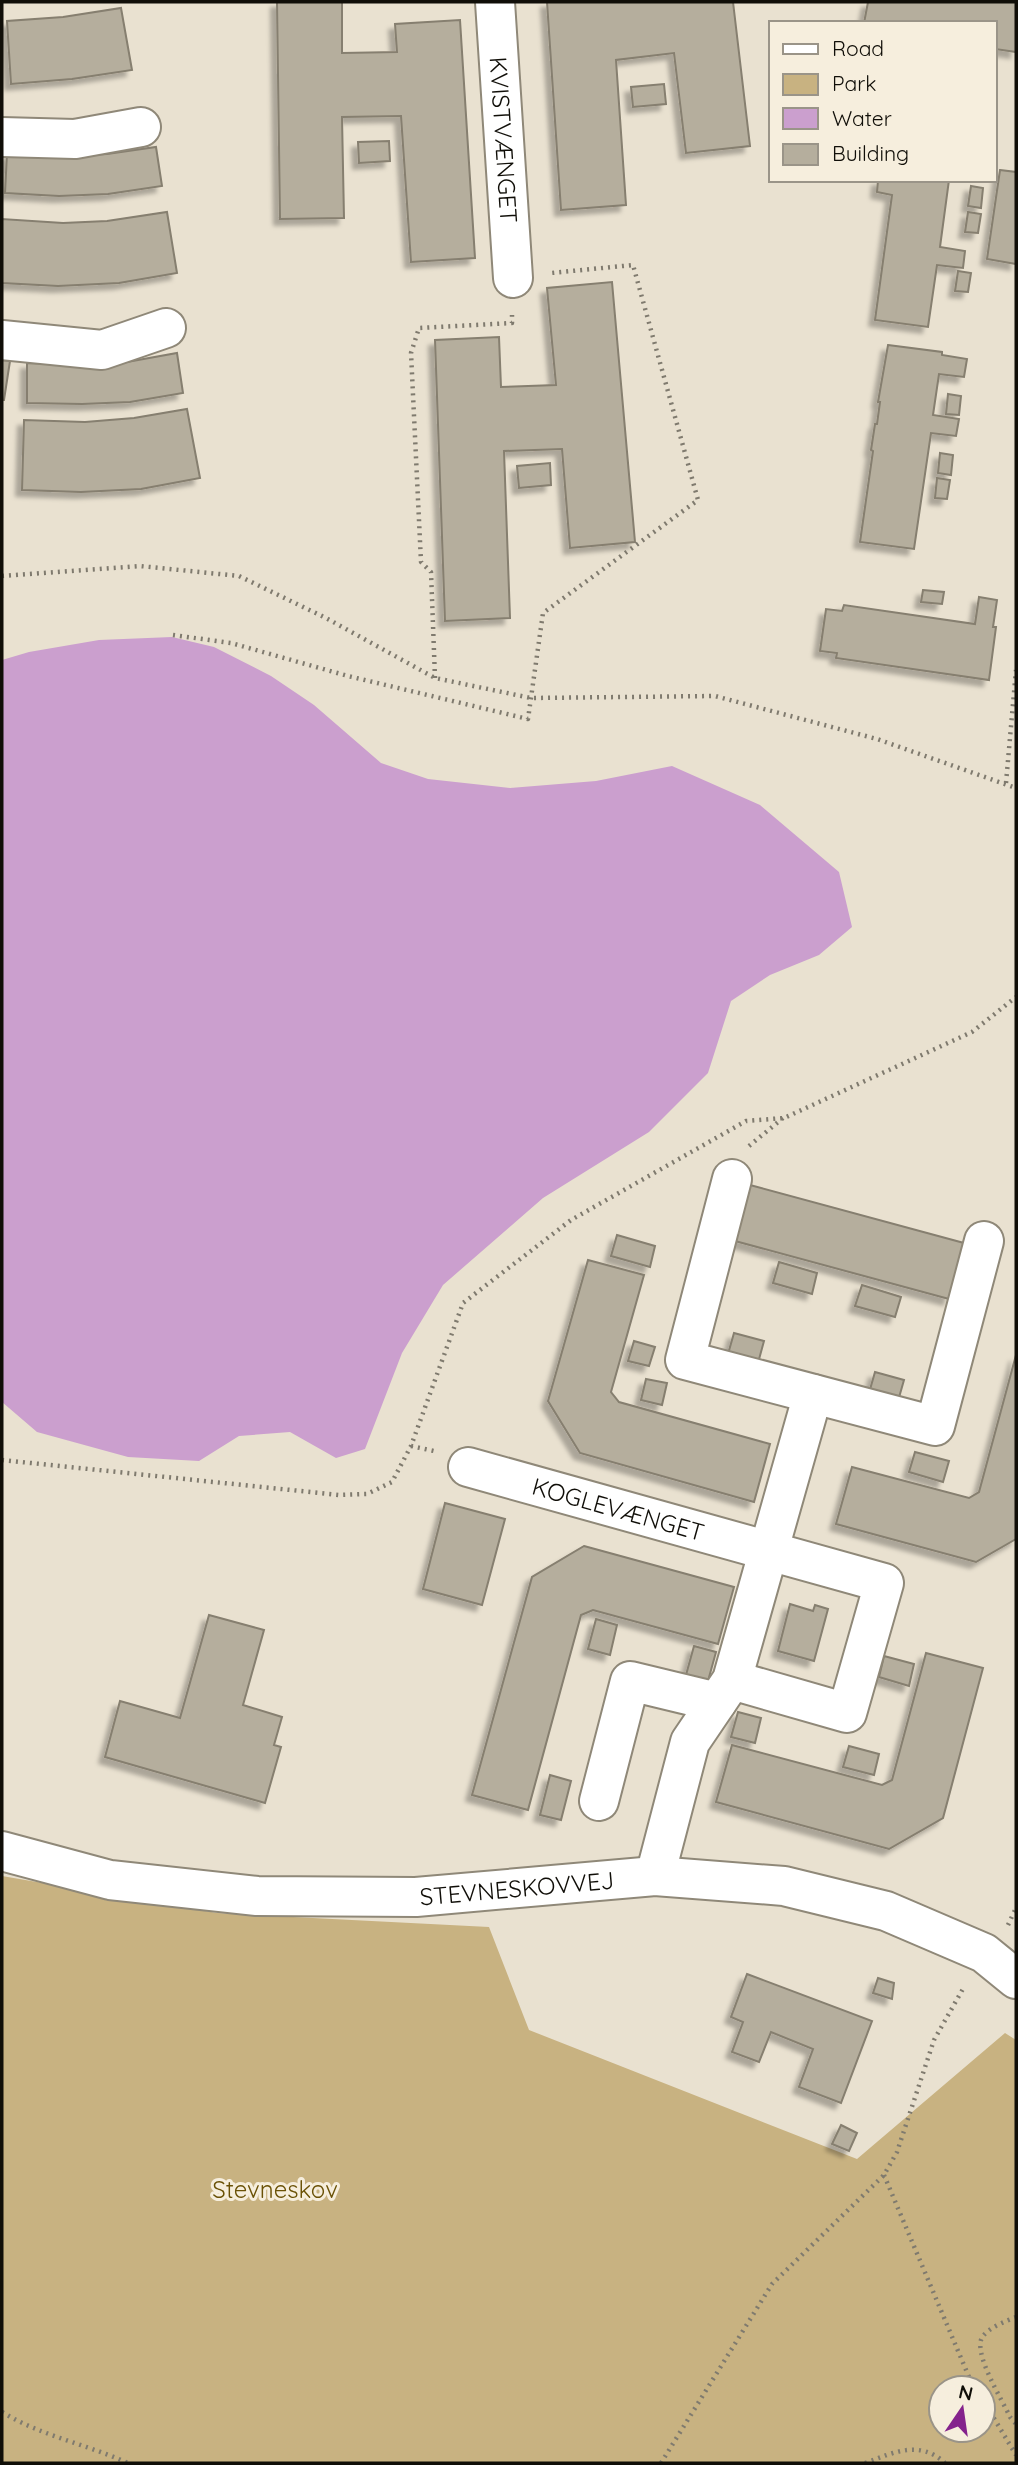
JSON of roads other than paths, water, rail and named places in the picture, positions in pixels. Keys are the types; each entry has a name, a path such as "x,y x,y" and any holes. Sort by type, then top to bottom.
{"street":[{"name":"KVISTVÆNGET","path":"495,2 513,278"},
{"path":"2,137 75,139 141,127"},
{"path":"2,340 102,350 166,328"},
{"path":"732,1179 685,1360 935,1426 984,1241"},
{"path":"655,1876 690,1742 725,1691 769,1550 813,1394"},
{"name":"KOGLEVÆNGET","path":"468,1466 884,1583 847,1713 725,1691 630,1681 598,1801"},
{"name":"STEVNESKOVVEJ","path":"2,1851 110,1880 257,1896 416,1897 655,1876 784,1886 886,1911 984,1954 1016,1979"}],"water":[{"path":"172,637 214,647 271,676 314,705 381,763 428,779 510,788 596,781 672,766 760,805 839,872 852,927 819,955 770,975 731,1001 708,1073 649,1132 543,1198 443,1285 402,1353 365,1449 336,1458 290,1432 239,1436 199,1461 128,1457 37,1432 2,1402 2,660 29,652 99,640"}],"park label":[{"name":"Stevneskov","path":"275,2189"}]}
